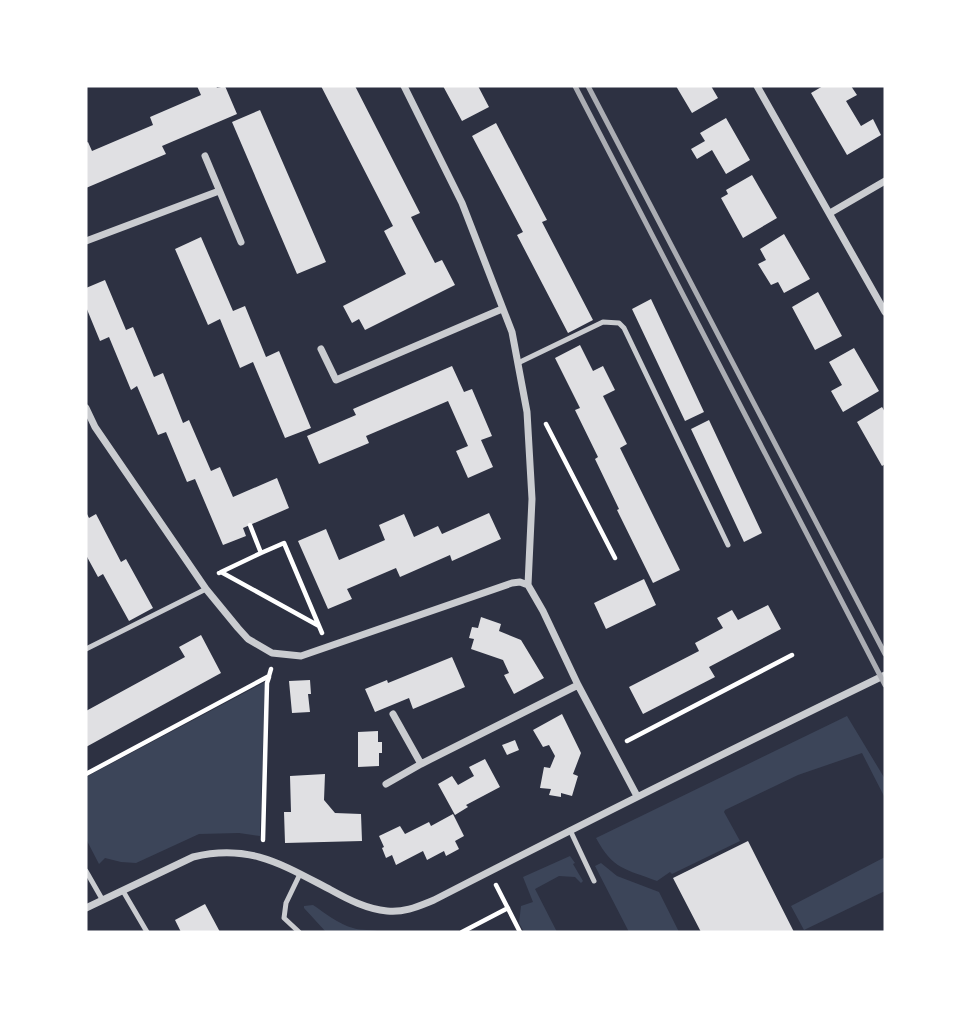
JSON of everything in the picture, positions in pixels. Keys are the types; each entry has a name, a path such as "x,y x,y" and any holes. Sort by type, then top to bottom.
{"street":[{"path":"404,86 462,202 512,332 527,412 532,499 528,585 636,796"},
{"path":"757,86 885,312"},
{"path":"205,156 240,242"},
{"path":"830,213 885,181"},
{"path":"86,241 219,191"},
{"path":"321,349 336,380 502,309"},
{"path":"86,408 95,427 206,589 248,639 272,653 301,656 512,583 528,585"},
{"path":"86,908 193,857 234,852 275,862 356,904 386,911 401,911 434,900 636,796 885,675"},
{"path":"386,784 578,685"},
{"path":"393,714 421,764"}],"lane":[{"path":"518,363 603,322 619,323 624,328 728,545"},
{"path":"86,649 206,589"},
{"path":"570,830 594,881"},
{"path":"86,871 102,899"},
{"path":"299,932 284,918 286,904 300,874"},
{"path":"123,891 147,932"}],"path":[{"path":"544,420 615,558"},
{"path":"250,525 261,554"},
{"path":"215,575 284,543 322,634"},
{"path":"221,572 319,626"},
{"path":"626,741 792,655"},
{"path":"263,840 267,683 271,669"},
{"path":"86,774 269,676"},
{"path":"489,872 520,932"},
{"path":"462,932 508,908"}],"shaded area":[{"path":"265,682 260,836 239,833 199,834 136,863 105,858 99,864 86,839 86,777"},
{"path":"847,716 885,779 885,798 862,753 798,775 725,810 740,841 672,874 670,872 657,881 615,863 596,838"},
{"path":"570,856 583,881 581,883 575,877 559,876 535,889 557,932 524,932 519,923 521,906 533,902 523,877"},
{"path":"885,857 885,891 804,930 791,906"},
{"path":"601,863 617,876 659,892 679,932 629,932 595,866"},
{"path":"313,905 347,926 381,932 326,932 304,908"}],"building":[{"path":"197,86 225,86 237,114 162,146 166,154 86,188 86,143 88,142 92,151 153,125 150,117 201,95"},
{"path":"321,86 355,86 420,213 411,217 435,263 442,260 455,285 365,330 359,319 352,323 343,306 406,274 384,231 393,226"},
{"path":"443,86 478,86 489,107 462,121"},
{"path":"676,86 711,86 718,98 692,113"},
{"path":"823,86 851,86 857,95 846,101 861,126 873,119 881,135 847,155 811,93"},
{"path":"260,110 326,262 297,274 232,122"},
{"path":"726,118 750,160 726,174 712,150 697,159 691,149 705,141 700,133"},
{"path":"496,123 547,220 542,222 593,320 568,333 517,235 523,232 472,136"},
{"path":"752,175 777,218 743,238 721,198 728,194 726,190"},
{"path":"784,234 810,279 784,293 778,282 771,285 758,264 766,260 760,249"},
{"path":"201,237 233,311 245,306 266,357 279,351 311,428 285,438 253,362 240,368 220,319 208,325 175,249"},
{"path":"105,280 126,330 133,327 154,377 163,373 183,423 189,420 211,471 220,467 233,497 277,478 289,508 243,528 246,536 223,545 195,479 187,482 166,432 158,435 137,386 131,390 109,337 100,341 86,307 86,288"},
{"path":"818,292 842,336 815,350 792,307"},
{"path":"651,299 704,412 685,421 632,309"},
{"path":"580,345 593,371 603,366 615,390 603,396 627,444 620,448 680,570 653,583 617,510 619,509 595,459 598,457 575,410 580,408 555,358"},
{"path":"854,348 879,391 843,412 831,391 842,385 829,362"},
{"path":"452,366 464,392 472,389 492,436 481,440 493,467 468,478 456,451 468,446 448,401 366,436 369,443 319,464 307,436 356,415 353,409"},
{"path":"882,407 885,412 885,464 882,466 857,422"},
{"path":"709,420 762,533 744,542 691,429"},
{"path":"86,512 89,518 96,514 121,562 126,559 153,608 129,621 103,574 98,577 86,555"},
{"path":"489,513 501,539 452,561 450,555 400,577 396,568 347,589 352,599 328,609 298,541 326,529 339,560 385,540 379,525 404,514 414,537 438,526 442,534"},
{"path":"644,579 656,605 606,629 594,603"},
{"path":"768,605 781,629 709,667 715,677 643,714 629,687 699,651 695,643 723,628 717,618 732,610 738,620"},
{"path":"481,617 501,624 499,631 521,640 544,678 514,694 504,675 509,673 503,660 471,649 474,639 469,638 472,627 478,628"},
{"path":"201,635 221,673 86,747 86,711 185,657 179,647"},
{"path":"452,657 465,687 413,709 409,698 375,712 365,689 387,680 388,683"},
{"path":"310,680 310,712 292,713 289,681"},
{"path":"562,714 581,753 573,774 578,776 572,796 561,793 561,797 549,795 551,789 540,788 544,767 550,768 555,756 549,745 543,747 533,730"},
{"path":"378,731 378,742 382,742 379,766 358,767 358,732"},
{"path":"515,740 519,750 507,755 502,745"},
{"path":"485,759 500,787 466,805 468,807 455,815 438,784 452,776 458,785 474,776 469,767"},
{"path":"325,774 324,800 335,813 361,814 362,841 285,843 284,812 291,812 290,776"},
{"path":"453,814 464,836 455,841 459,849 446,856 444,851 427,860 423,851 396,865 392,855 386,858 379,836 400,826 405,834 429,822 431,826"},
{"path":"748,841 794,932 701,932 673,878"},
{"path":"205,904 220,932 181,932 175,920"}],"railway":[{"path":"575,86 885,685"},
{"path":"588,86 885,654"}]}
